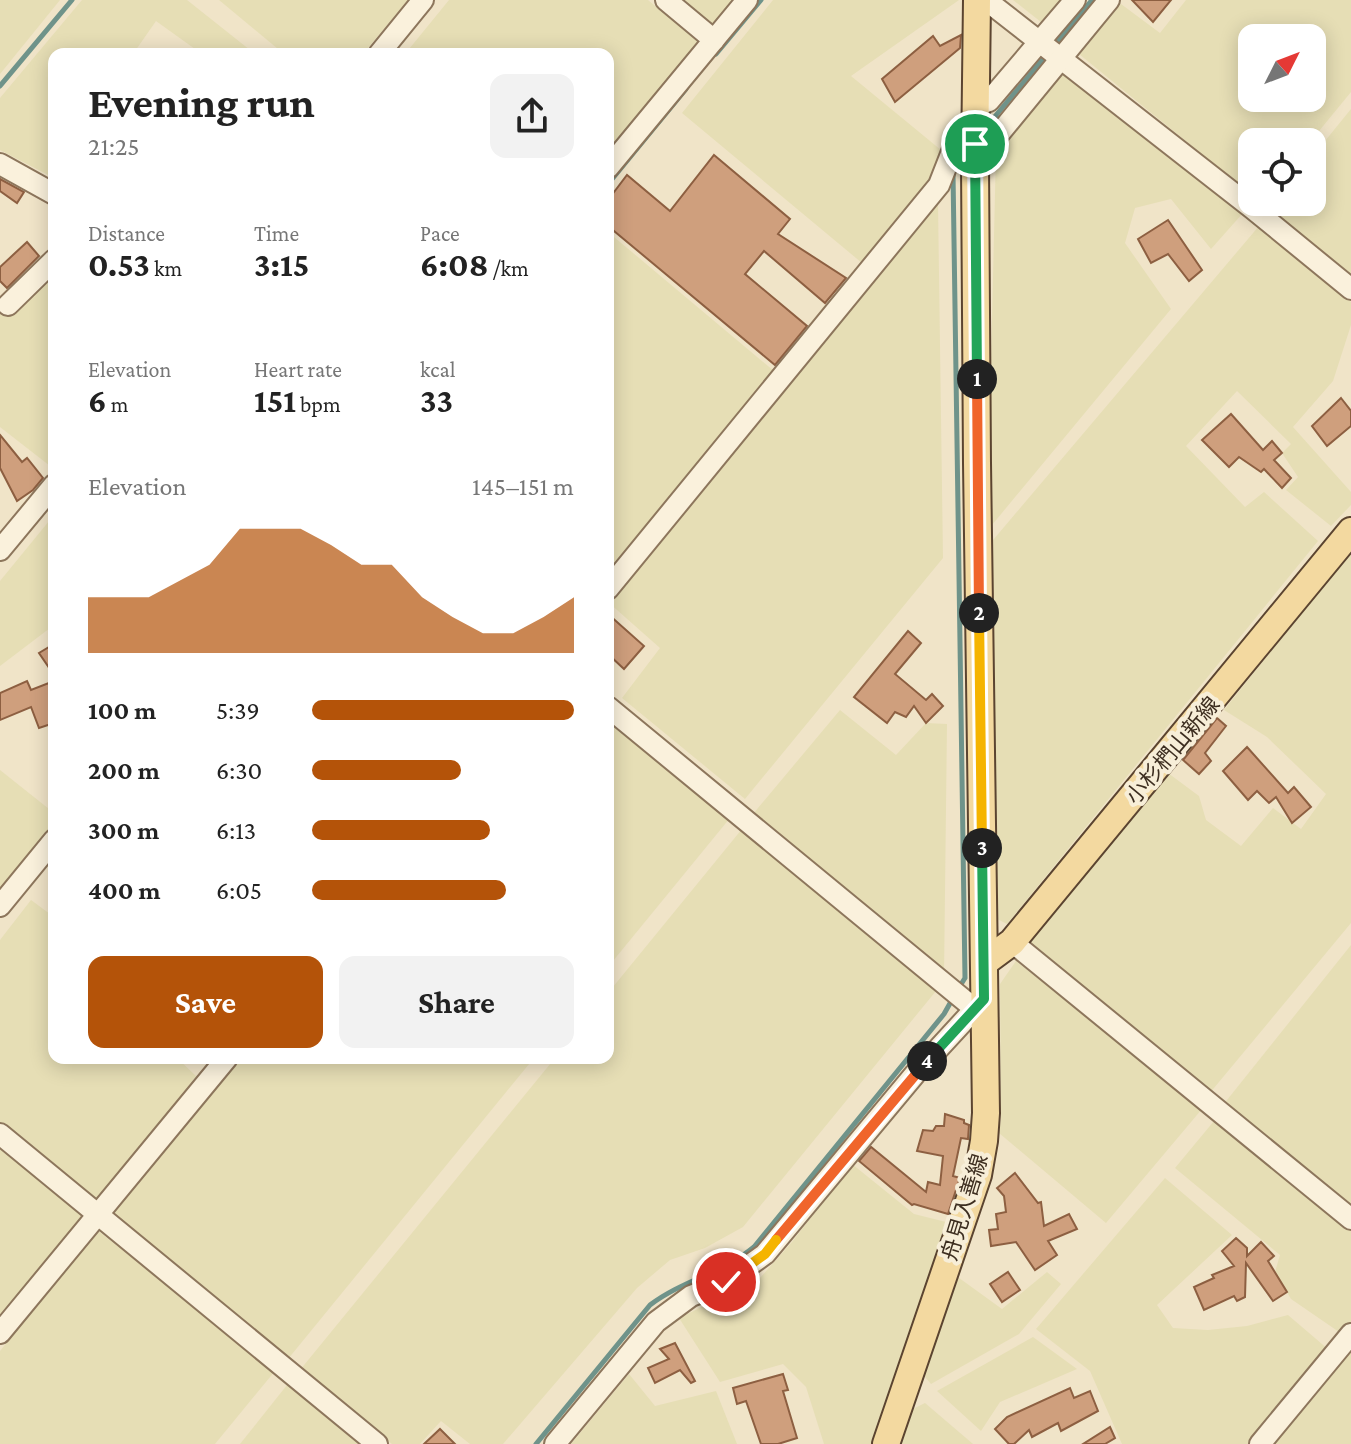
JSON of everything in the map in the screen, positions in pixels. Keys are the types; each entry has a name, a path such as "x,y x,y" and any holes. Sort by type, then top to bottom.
{"main road":[{"name":"舟見入善線","path":"886,1444 978,1175 986,1113 979,1004 985,962 977,463 977,0"},
{"name":"小杉椚山新線","path":"985,962 1012,942 1351,531"}],"street":[{"path":"384,48 423,0"},
{"path":"666,0 714,40"},
{"path":"614,161 747,0"},
{"path":"986,0 1351,289"},
{"path":"614,582 939,185 959,134 975,144 999,134 1051,50 1075,0"},
{"path":"975,106 989,101 1109,0"},
{"path":"0,164 48,191"},
{"path":"8,305 48,266"},
{"path":"0,550 48,492"},
{"path":"555,1444 656,1322 691,1296 726,1282 765,1254 915,1074 979,1004 614,712"},
{"path":"0,906 48,847"},
{"path":"1012,942 1351,1219"},
{"path":"0,1333 222,1064"},
{"path":"0,1134 377,1444"},
{"path":"1260,1444 1351,1334"}],"shaded area":[{"path":"0,0 60,0 0,74"},
{"path":"82,0 187,0 247,48 194,48 156,21 137,48 48,48 48,175 0,150 0,98"},
{"path":"219,0 408,0 368,48 277,48"},
{"path":"449,0 648,0 698,42 614,144 614,48 410,48"},
{"path":"678,0 734,0 711,29"},
{"path":"773,0 959,0 851,76 941,150 927,183 862,263 682,113"},
{"path":"1013,0 1068,0 1046,26"},
{"path":"1186,0 1351,0 1351,92 1321,128 1238,128 1238,184 1079,54 1121,4 1160,33"},
{"path":"1066,69 1238,209 1240,216 1211,249 1171,199 1135,208 1125,243 1171,309 987,531 996,152"},
{"path":"1351,109 1351,278 1275,216 1326,216 1326,140"},
{"path":"938,203 943,558 745,799 622,698 660,648 614,607 614,595"},
{"path":"1259,226 1351,302 1351,325 1333,381 1293,427 1351,492 1351,505 1331,526 1286,490 1298,477 1282,453 1291,444 1237,391 1186,446 1245,507 1264,492 1318,541 1007,924 995,918 988,546"},
{"path":"614,237 774,371 614,564"},
{"path":"48,279 48,464 0,427 0,306 11,315"},
{"path":"48,522 48,630 0,666 0,581"},
{"path":"1351,551 1351,923 1209,1094 1028,945 1168,773 1199,796 1206,820 1241,846 1273,808 1301,829 1326,794 1267,737 1224,710"},
{"path":"840,710 896,755 926,723 947,724 944,976 753,814"},
{"path":"614,720 730,818 614,960"},
{"path":"0,770 48,808 48,833 0,891"},
{"path":"742,829 936,991 743,1227 705,1248 670,1260 637,1288 503,1444 470,1444 441,1421 420,1444 392,1444 300,1370 550,1064 614,1064 614,986"},
{"path":"31,900 48,913 48,1064 183,1064 196,1076 101,1199 95,1198 0,1122 0,940"},
{"path":"1351,945 1351,1208 1223,1105"},
{"path":"1016,961 1202,1109 1106,1223 999,1133 1000,984"},
{"path":"234,1064 529,1064 288,1359 114,1217 116,1207"},
{"path":"1214,1121 1351,1229 1351,1322 1342,1334 1291,1299 1275,1272 1280,1255 1175,1168"},
{"path":"0,1148 84,1217 0,1319"},
{"path":"852,1164 914,1214 950,1223 874,1444 824,1444 806,1387 783,1364 720,1382 679,1318 759,1279"},
{"path":"1165,1178 1232,1235 1157,1305 1173,1328 1208,1330 1247,1326 1288,1315 1329,1350 1252,1444 1122,1444 1090,1371 1036,1329"},
{"path":"97,1230 275,1371 215,1444 0,1444 0,1351"},
{"path":"1047,1272 1061,1284 1019,1334 931,1384 920,1371 955,1275 1002,1309"},
{"path":"1033,1337 1077,1369 1000,1402 981,1431 937,1391"},
{"path":"1351,1346 1351,1444 1272,1444"},
{"path":"629,1374 655,1406 716,1391 737,1444 571,1444"},
{"path":"287,1385 359,1444 240,1444"},
{"path":"925,1403 973,1444 901,1444 911,1410"}],"building":[{"path":"1132,0 1171,0 1153,22"},
{"path":"961,35 960,48 895,102 882,79 933,36 940,46"},
{"path":"714,155 790,219 778,234 846,278 825,303 764,251 745,274 807,326 775,365 614,231 614,192 627,175 670,211"},
{"path":"0,179 24,192 17,203 0,191"},
{"path":"1168,220 1202,270 1189,281 1168,254 1151,263 1138,239"},
{"path":"27,242 39,256 7,288 0,281 0,267"},
{"path":"1341,398 1351,411 1351,426 1327,446 1312,426"},
{"path":"1231,414 1263,450 1272,441 1282,453 1274,460 1291,478 1282,488 1264,469 1261,472 1239,457 1229,467 1202,440"},
{"path":"0,435 22,462 27,458 43,478 17,501 0,468"},
{"path":"614,619 644,646 624,669 614,660"},
{"path":"908,631 921,643 895,674 926,700 932,694 943,706 926,723 914,706 906,717 895,712 887,723 854,697"},
{"path":"48,648 48,666 39,653"},
{"path":"27,681 31,690 48,683 48,725 39,728 31,707 0,720 0,693"},
{"path":"1217,718 1226,726 1205,753 1211,761 1199,774 1183,760"},
{"path":"1247,747 1288,793 1294,787 1311,807 1292,823 1276,797 1269,803 1257,791 1248,800 1223,771"},
{"path":"945,1114 964,1120 969,1125 968,1139 961,1138 953,1176 960,1178 948,1214 912,1205 859,1161 871,1147 926,1192 928,1182 940,1185 943,1156 917,1151 923,1130 933,1131 936,1126 944,1126"},
{"path":"1015,1173 1038,1203 1041,1202 1044,1226 1069,1214 1077,1229 1048,1241 1057,1255 1035,1270 1016,1242 991,1246 989,1230 998,1229 996,1214 1006,1212 1004,1196 997,1188"},
{"path":"1236,1238 1247,1248 1247,1256 1261,1242 1274,1256 1268,1261 1287,1292 1273,1301 1246,1263 1245,1297 1237,1301 1234,1296 1204,1310 1194,1287 1234,1266 1222,1251"},
{"path":"1008,1272 1020,1290 1002,1302 990,1284"},
{"path":"675,1343 695,1381 691,1383 680,1370 655,1383 648,1368 669,1359 660,1349"},
{"path":"783,1374 788,1390 783,1391 797,1438 778,1444 761,1444 746,1401 737,1404 733,1388"},
{"path":"1070,1388 1074,1398 1090,1391 1098,1411 1061,1431 1058,1423 1032,1437 1029,1430 1014,1444 1009,1444 995,1429 1007,1417"},
{"path":"1110,1427 1115,1438 1105,1444 1083,1444"},
{"path":"440,1429 455,1444 424,1444"}],"waterway":[{"path":"0,86 72,0"},
{"path":"716,54 761,0"},
{"path":"1055,45 1092,0"},
{"path":"987,126 1048,53"},
{"path":"614,177 686,89"},
{"path":"953,173 965,978 958,989"},
{"path":"536,1444 650,1305 729,1264 754,1247 944,1014 953,998"}],"route":[{"path":"726,1282 765,1254 915,1074 984,999 975,144"}]}
